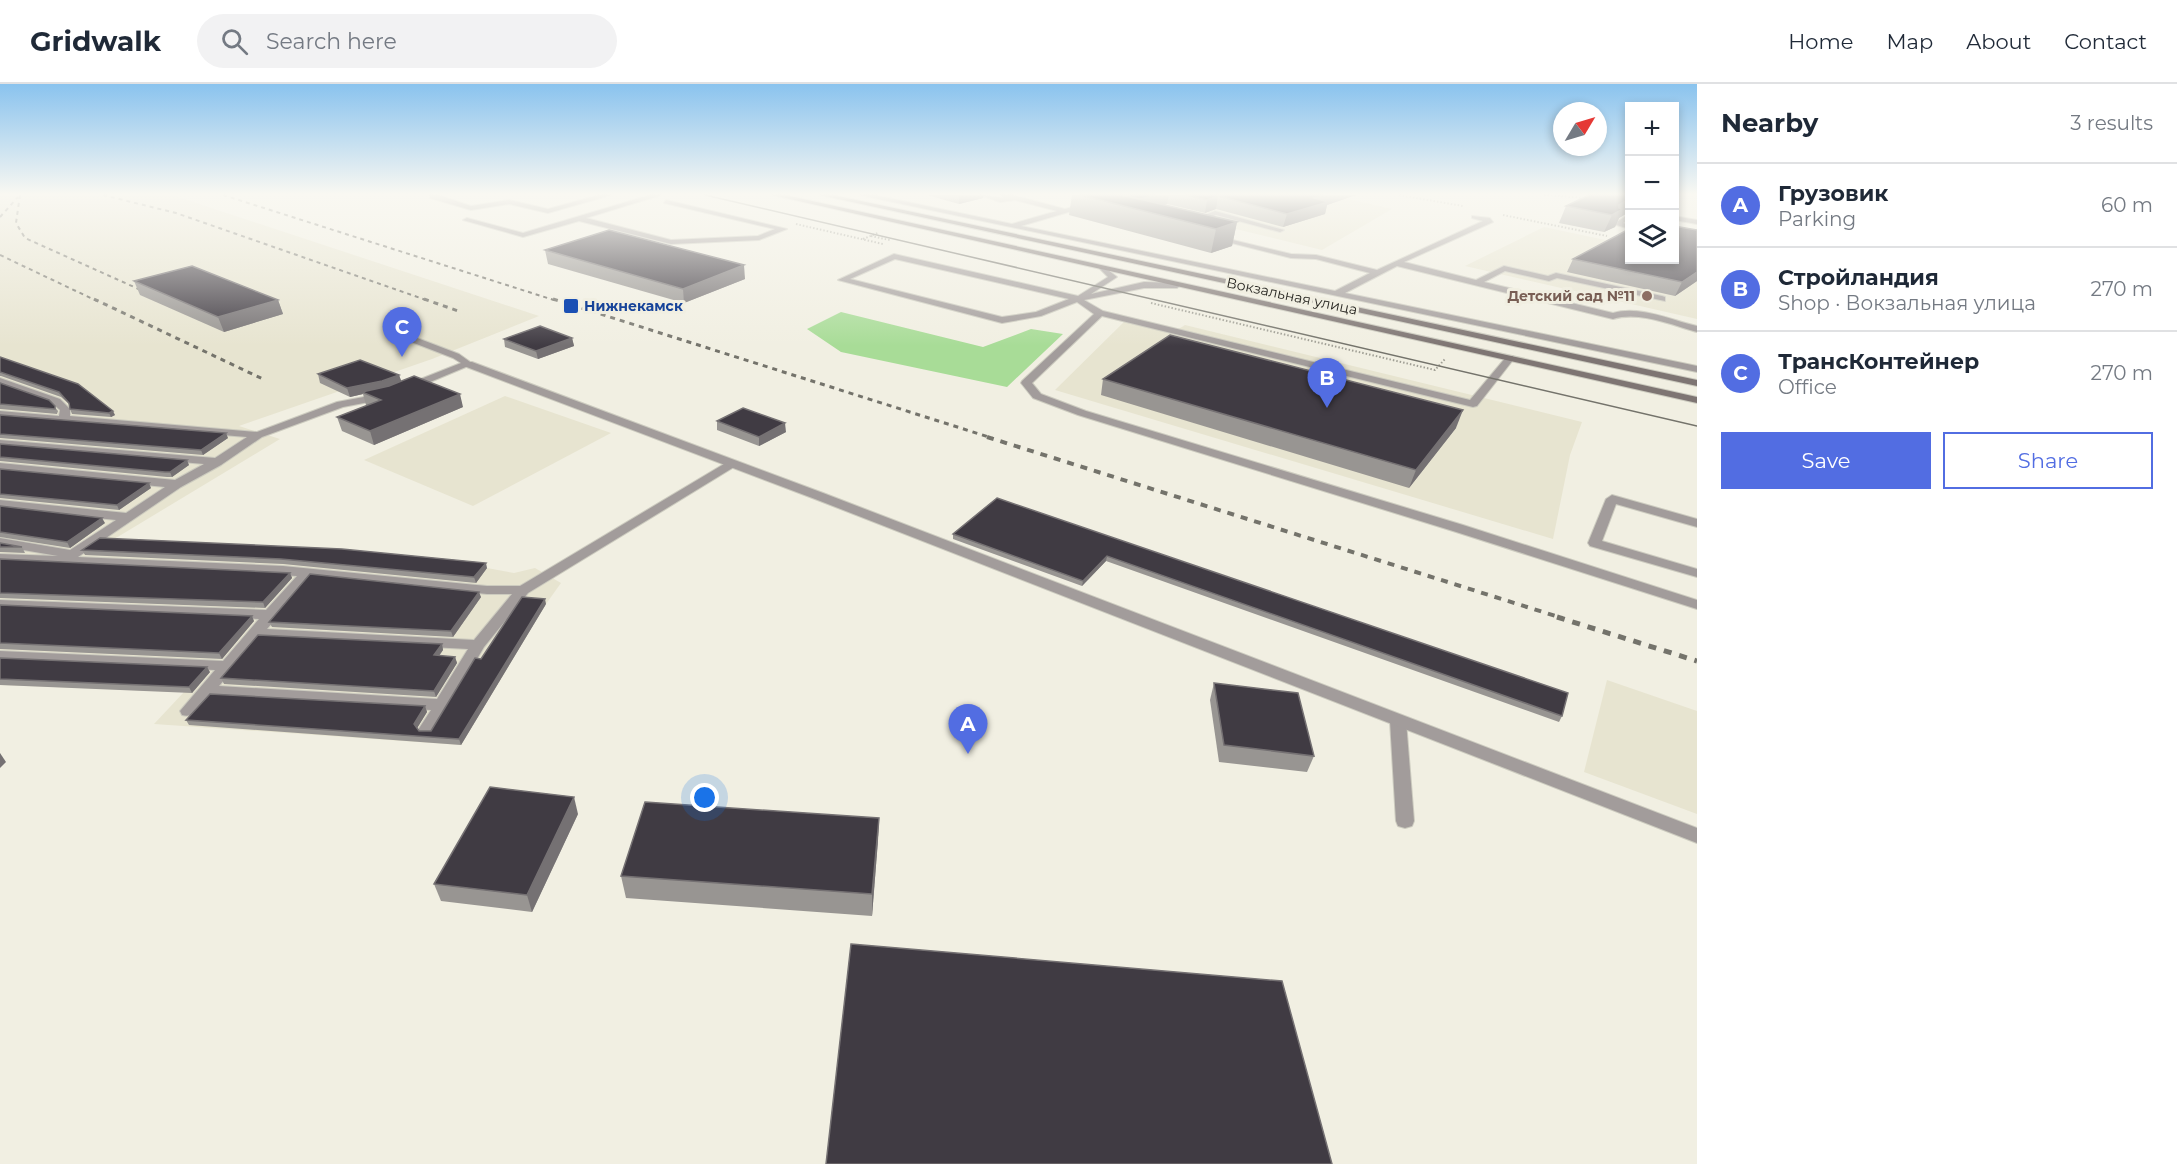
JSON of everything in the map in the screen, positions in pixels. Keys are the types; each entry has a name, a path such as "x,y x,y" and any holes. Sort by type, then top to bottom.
{"main road":[{"name":"Вокзальная улица","path":"1001,245 1697,400"},
{"name":"Вокзальная улица","path":"1057,245 1697,383"}],"street":[{"path":"1105,245 1697,369"},
{"path":"1247,245 1292,256 1316,257 1376,272"},
{"path":"1336,294 1376,272 1434,245"},
{"path":"1177,285 1144,285 1078,299 1038,314 1002,320 842,280 894,256 1078,299 1100,314 1473,404 1510,358"},
{"path":"1396,263 1612,316 1624,313 1636,314 1697,329"},
{"path":"1078,299 1090,289 1113,277 1103,268"},
{"path":"1476,283 1504,268 1549,279 1556,275 1662,299"},
{"path":"1100,314 1026,383 1037,396 1082,413 1344,492 1697,605"},
{"path":"396,333 456,356 468,364 1697,836"},
{"path":"70,559 177,484 217,462 258,435 341,404 388,395 468,364"},
{"path":"0,381 56,401 65,409 64,419"},
{"path":"0,414 258,435"},
{"path":"0,442 217,462"},
{"path":"427,730 478,645 523,590 733,464"},
{"path":"0,467 177,484"},
{"path":"1697,523 1612,499 1595,543 1697,573"},
{"path":"0,504 127,517"},
{"path":"0,542 70,559"},
{"path":"0,558 70,559 309,572 488,590 523,590"},
{"path":"188,711 258,633 268,615 309,572"},
{"path":"0,603 268,615"},
{"path":"258,633 478,645"},
{"path":"0,656 229,666"},
{"path":"207,691 443,705"},
{"path":"1398,721 1405,821"}],"shaded area":[{"path":"0,245 325,245 539,316 432,359 239,426 280,439 111,541 487,568 514,573 535,568 561,583 461,745 154,724 184,692 0,685"},
{"path":"1303,245 1330,245 1322,250"},
{"name":"Детский сад №11","path":"1507,245 1625,245 1625,264 1679,264 1679,259 1697,259 1697,319 1465,266"},
{"path":"1129,317 1177,330 1185,325 1582,422 1570,455 1553,539 1055,390"},
{"path":"505,396 611,433 473,506 364,460"},
{"path":"1607,680 1697,711 1697,814 1584,772"}],"green space":[{"path":"841,312 983,347 1031,329 1063,334 1007,387 841,352 807,329"}],"building":[{"path":"560,245 668,245 744,265 683,289 545,250"},
{"path":"1598,245 1625,245 1625,264 1679,264 1679,245 1697,245 1697,272 1682,282 1573,259"},
{"path":"192,266 278,300 218,317 134,281"},
{"path":"540,326 572,338 536,351 504,339"},
{"path":"1170,335 1463,410 1416,470 1103,379"},
{"path":"0,357 78,384 113,411 109,413 70,409 69,403 59,392 0,372"},
{"path":"360,360 399,375 347,388 318,374"},
{"path":"414,376 460,394 370,431 337,417 381,400 362,392 389,386"},
{"path":"0,383 49,400 55,409 0,404"},
{"path":"743,408 785,423 759,437 717,421"},
{"path":"0,415 226,433 201,450 0,434"},
{"path":"0,444 187,460 170,472 165,472 0,457"},
{"path":"0,469 149,483 117,505 0,494"},
{"path":"997,498 1568,693 1562,716 1107,556 1083,581 953,534"},
{"path":"0,506 102,518 67,542 0,532"},
{"path":"100,538 342,549 486,563 474,577 281,559 82,550"},
{"path":"0,543 22,547 0,547"},
{"path":"0,559 290,573 263,602 0,593"},
{"path":"310,574 479,592 451,631 269,622"},
{"path":"522,597 545,599 459,739 186,720 210,694 425,706 414,724 419,731 431,731 475,658 481,659"},
{"path":"0,605 252,616 219,653 0,643"},
{"path":"258,635 442,644 434,655 455,657 434,691 221,678"},
{"path":"0,658 207,667 189,687 0,679"},
{"path":"1214,683 1298,693 1314,756 1224,745"},
{"path":"490,787 574,797 527,895 434,884"},
{"path":"645,802 879,818 872,894 621,876"},
{"path":"851,944 1282,981 1332,1164 826,1164"}],"tram line":[{"path":"921,245 1697,426"}],"railway":[{"path":"41,245 143,291"},
{"path":"269,245 429,301"},
{"path":"382,245 557,301"},
{"path":"0,255 97,301"},
{"path":"94,299 265,380"},
{"path":"424,299 461,312"},
{"path":"553,299 992,438"},
{"path":"987,437 1562,618"},
{"path":"1557,617 1697,661"}],"place":[{"name":"Детский сад №11","path":"1647,296"},
{"name":"Нижнекамск","path":"571,306"},
{"name":"ТрансКонтейнер","path":"402,357"},
{"name":"Стройландия","path":"1327,408"},
{"name":"Грузовик","path":"968,754"}]}
